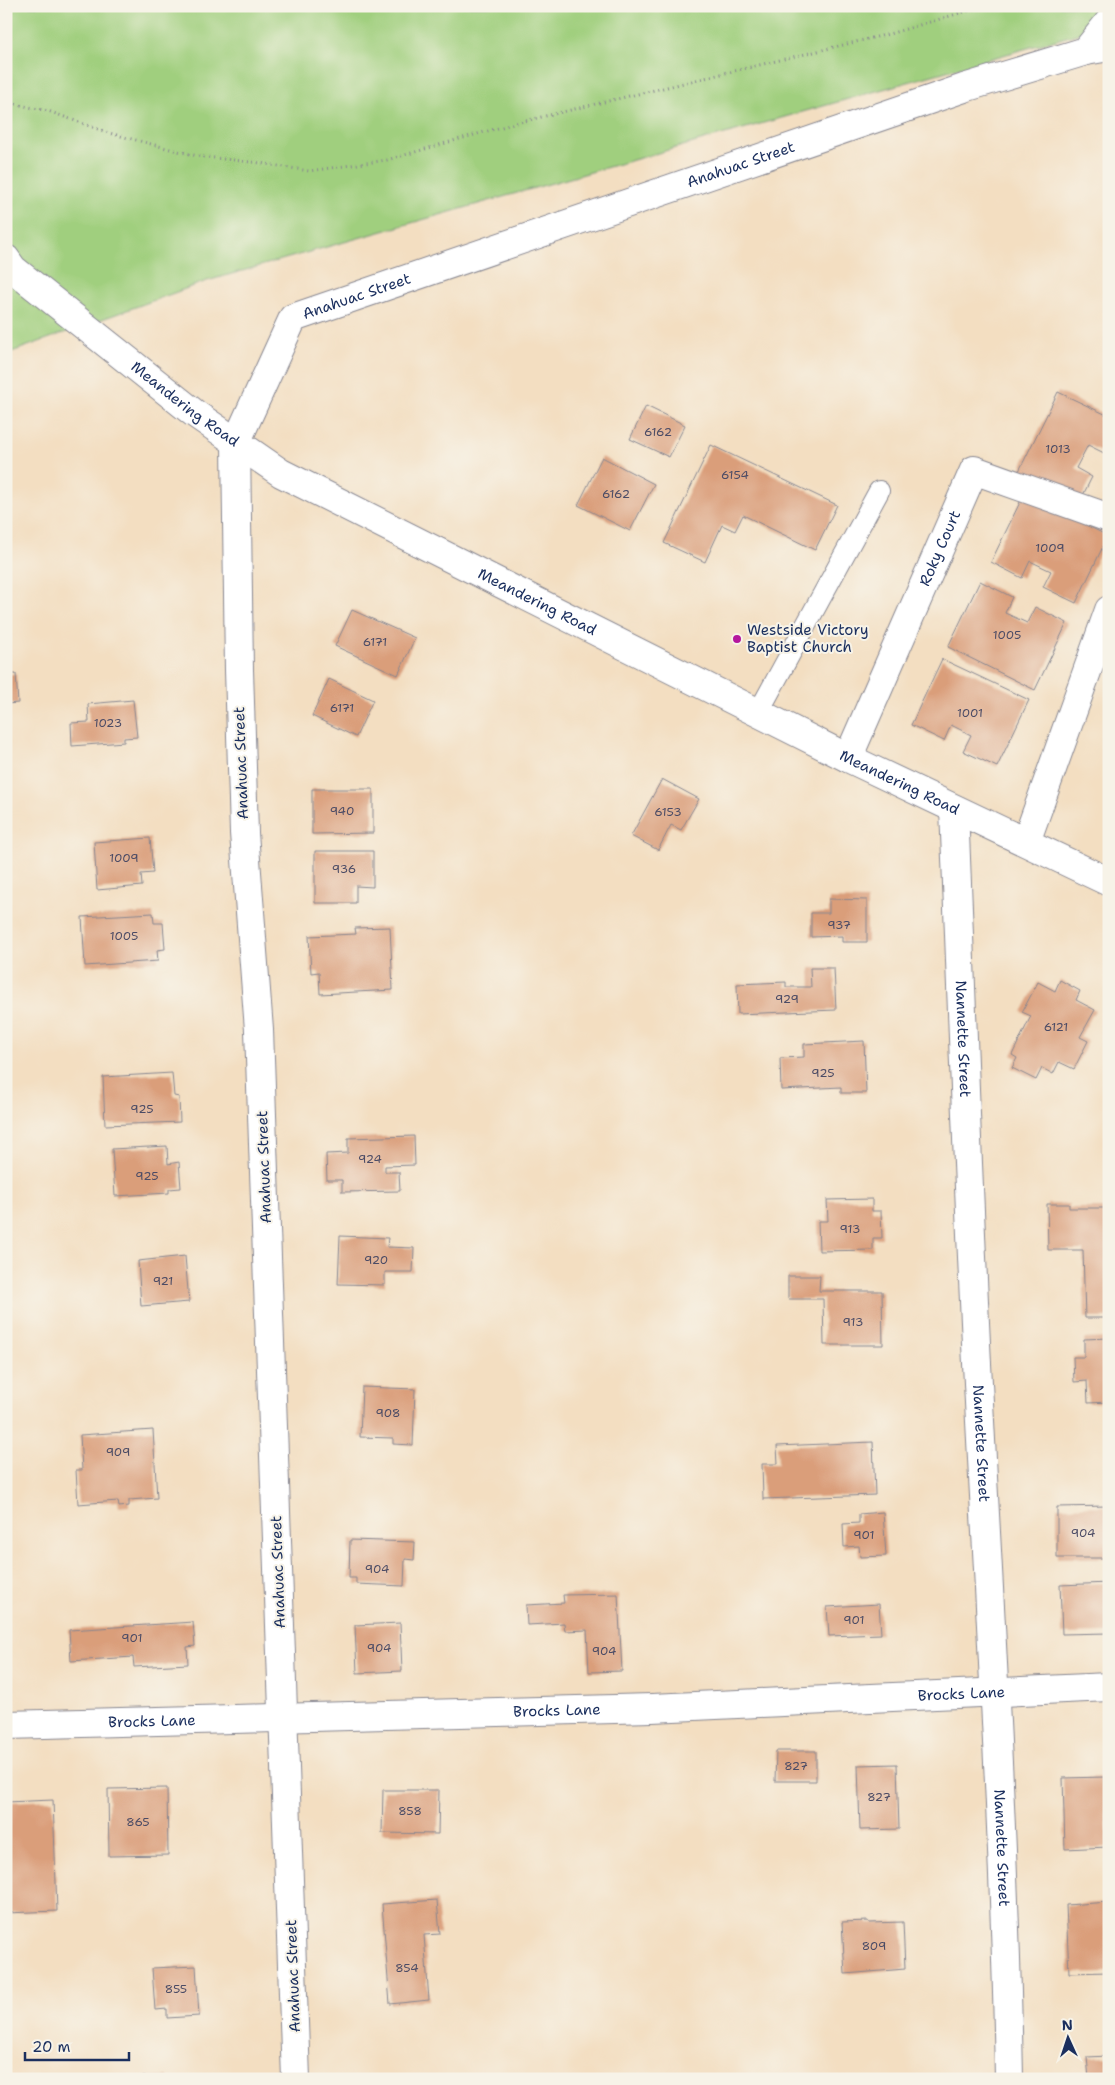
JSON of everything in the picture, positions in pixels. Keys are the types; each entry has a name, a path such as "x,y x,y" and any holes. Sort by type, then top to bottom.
{"street":[{"path":"1097,49 1109,22"},
{"name":"Anahuac Street","path":"296,2079 259,1030 244,833 238,670 236,443 293,318 964,88 1097,49"},
{"name":"Meandering Road","path":"6,259 13,268 194,413 281,472 848,758 1109,882"},
{"name":"Roky Court","path":"848,758 974,470 1109,518"},
{"path":"1026,842 1109,610"},
{"name":"Nannette Street","path":"954,809 977,1372 996,1692 1007,1943 1008,2079"},
{"name":"Brocks Lane","path":"6,1725 652,1708 1109,1687"}],"lane":[{"path":"758,713 879,491"}],"path":[{"path":"6,102 48,111 109,133 196,156 260,163 309,172 387,160 512,124 889,34 984,6"}],"green space":[{"path":"6,6 1109,6 1109,25 207,281 6,354"}],"building":[{"path":"1058,392 1109,416 1109,443 1104,453 1088,445 1076,468 1092,477 1078,505 1017,475"},
{"path":"646,406 685,425 669,457 630,439"},
{"path":"711,445 837,505 815,550 743,515 735,531 722,525 705,562 664,543"},
{"path":"602,457 654,484 630,531 578,505"},
{"path":"1024,494 1108,536 1076,603 1043,587 1051,571 1030,561 1022,578 991,562"},
{"path":"980,581 1012,597 1005,613 1027,623 1035,607 1067,623 1035,690 948,647"},
{"path":"352,610 415,638 398,675 335,646"},
{"path":"942,659 1029,700 997,767 963,751 971,735 951,725 944,741 911,725"},
{"path":"6,674 16,674 18,703 6,704"},
{"path":"329,679 373,700 356,737 312,716"},
{"path":"133,700 137,737 124,738 124,742 72,746 71,723 89,722 88,704"},
{"path":"662,779 699,799 681,830 671,825 658,850 631,836"},
{"path":"312,789 373,789 373,833 312,834"},
{"path":"150,838 153,873 141,874 142,886 97,890 94,842"},
{"path":"315,851 373,851 373,887 356,886 356,903 315,903"},
{"path":"829,899 867,900 867,942 842,942 842,936 811,937 811,913 829,913"},
{"path":"153,913 154,923 163,923 165,949 157,950 158,961 85,966 82,917"},
{"path":"390,927 393,990 320,994 319,972 311,973 309,936 356,934 355,928"},
{"path":"810,968 834,968 836,1010 738,1014 737,984 786,982 786,987 811,987"},
{"path":"1060,980 1080,991 1076,1000 1095,1010 1080,1037 1088,1041 1074,1069 1059,1062 1053,1074 1042,1068 1036,1080 1012,1068 1017,1058 1012,1055 1031,1016 1022,1012 1038,982 1055,991"},
{"path":"864,1041 866,1093 841,1093 841,1087 781,1090 780,1058 804,1057 804,1044"},
{"path":"172,1073 174,1096 179,1097 180,1122 105,1125 103,1077"},
{"path":"414,1136 415,1165 385,1166 385,1172 399,1172 400,1191 342,1192 342,1180 327,1180 326,1154 348,1153 348,1138"},
{"path":"167,1146 168,1164 179,1162 181,1188 169,1189 169,1193 115,1196 112,1149"},
{"path":"872,1199 872,1211 881,1211 882,1238 873,1238 873,1250 819,1251 818,1221 828,1221 827,1200"},
{"path":"1047,1204 1069,1204 1069,1208 1109,1208 1109,1318 1085,1318 1083,1250 1048,1250"},
{"path":"340,1236 388,1238 387,1247 414,1248 413,1272 385,1272 385,1285 338,1284"},
{"path":"185,1256 189,1302 141,1306 138,1261"},
{"path":"788,1276 820,1276 819,1291 882,1291 883,1345 824,1345 823,1299 788,1299"},
{"path":"1109,1338 1109,1402 1088,1403 1087,1381 1074,1382 1073,1357 1084,1357 1084,1339"},
{"path":"362,1387 415,1389 413,1445 393,1444 393,1438 360,1437"},
{"path":"153,1430 157,1498 129,1500 129,1506 119,1507 118,1501 78,1504 76,1470 82,1470 80,1435"},
{"path":"873,1442 875,1495 763,1499 762,1464 778,1464 777,1446"},
{"path":"1109,1506 1109,1558 1057,1558 1057,1507"},
{"path":"883,1512 886,1556 860,1557 859,1546 844,1547 843,1524 859,1523 859,1514"},
{"path":"350,1540 415,1542 414,1560 405,1559 404,1586 356,1584 356,1578 349,1578"},
{"path":"1109,1583 1109,1633 1062,1634 1060,1585"},
{"path":"618,1594 622,1671 589,1672 587,1630 565,1631 564,1623 527,1625 526,1605 564,1603 563,1595"},
{"path":"879,1604 881,1634 829,1636 827,1607"},
{"path":"193,1622 195,1646 187,1647 188,1664 134,1667 133,1657 71,1661 69,1630"},
{"path":"400,1623 402,1671 357,1673 355,1625"},
{"path":"776,1751 816,1751 816,1781 775,1781"},
{"path":"897,1764 899,1829 860,1830 858,1765"},
{"path":"1105,1777 1108,1847 1065,1849 1063,1778"},
{"path":"167,1788 168,1855 109,1856 108,1789"},
{"path":"383,1790 439,1790 438,1834 382,1833"},
{"path":"53,1800 57,1911 6,1913 6,1802"},
{"path":"437,1900 440,1934 424,1935 429,2000 390,2004 382,1904"},
{"path":"1109,1902 1109,1972 1069,1973 1066,1905"},
{"path":"868,1921 869,1923 903,1922 905,1969 845,1974 842,1922"},
{"path":"196,1966 199,2016 167,2018 167,2009 155,2010 152,1968"},
{"path":"1109,2056 1109,2079 1089,2079 1087,2057"},
{"path":"169,2076 169,2079 141,2079 141,2077"}],"place":[{"name":"Westside Victory Baptist Church","path":"737,639"}]}
